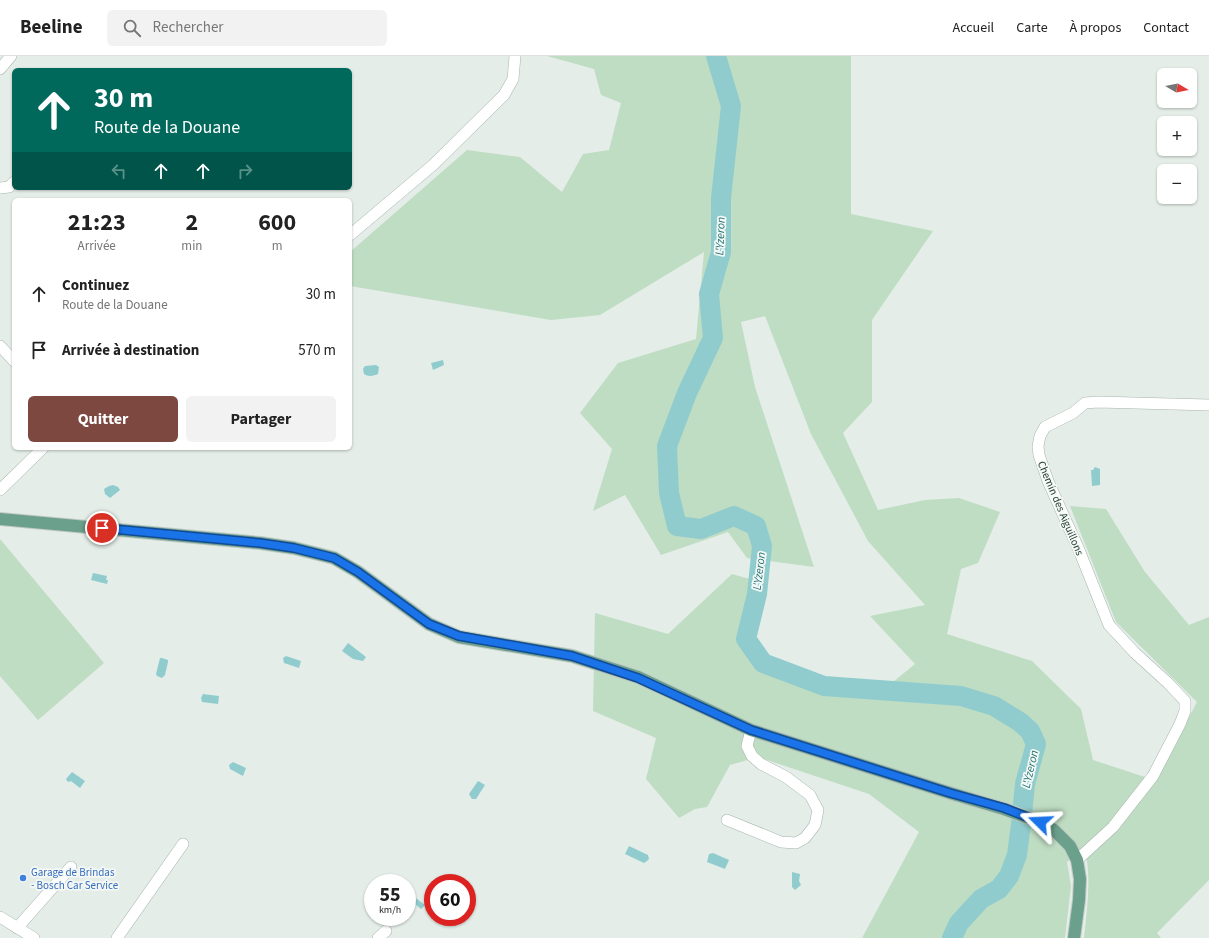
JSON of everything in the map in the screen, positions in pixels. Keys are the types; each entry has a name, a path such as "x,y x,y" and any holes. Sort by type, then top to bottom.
{"main road":[{"path":"0,519 260,543 294,548 334,558 358,572 429,624 459,636 572,656 638,678 751,730 1029,817 1054,830 1070,846 1077,860 1080,879 1074,938"}],"street":[{"path":"0,69 11,56"},
{"path":"352,233 433,165 504,95 513,79 515,56"},
{"path":"0,188 9,187 12,184"},
{"path":"0,346 12,359"},
{"name":"Chemin des Aiguillons","path":"1077,860 1113,827 1153,776 1180,724 1185,711 1185,701 1135,653 1109,624 1079,550 1048,481 1039,455 1038,446 1040,436 1045,427 1073,413 1084,403 1098,402 1209,405"},
{"path":"0,490 41,450"},
{"path":"727,820 781,842 796,842 806,838 815,825 818,810 810,795 786,777 761,764 752,756 747,746 751,730"},
{"path":"117,938 183,844"},
{"path":"17,928 71,867"},
{"path":"0,917 34,938"}],"green space":[{"path":"547,56 851,56 851,214 933,231 872,320 872,402 843,433 878,510 925,500 959,498 1000,512 978,563 961,569 947,634 1032,661 1081,709 1093,760 1145,777 1111,826 1083,851 1067,862 1071,886 1065,938 862,938 919,832 869,794 758,757 730,765 707,807 695,809 679,818 646,779 656,738 593,711 595,613 668,634 732,574 768,584 751,638 765,658 822,679 888,686 915,664 870,616 925,605 868,541 811,434 765,316 741,322 755,387 814,567 747,558 728,532 661,555 625,495 593,511 612,449 580,413 618,363 696,339 704,252 600,315 551,320 352,286 352,250 467,150 520,157 562,192 583,154 609,150 621,103 601,95 594,69"},
{"path":"1070,506 1106,509 1145,572 1189,625 1209,617 1209,880 1157,933 1161,938 1084,938 1088,886 1086,854 1155,782 1197,702 1116,622"},
{"path":"0,539 104,663 38,720 0,676"}],"water":[{"path":"443,360 444,365 433,370 431,363"},
{"path":"376,365 379,367 378,374 367,376 364,374 363,369 365,366"},
{"path":"1095,467 1100,469 1100,485 1092,486 1091,470"},
{"path":"113,485 118,487 120,490 110,498 105,494 104,489"},
{"path":"93,573 107,576 107,584 91,580"},
{"path":"348,643 366,657 363,661 353,659 342,651"},
{"path":"286,656 301,661 299,668 284,663 283,658"},
{"path":"160,658 168,660 165,675 162,678 156,674"},
{"path":"203,694 219,696 218,704 202,702 201,698"},
{"path":"233,762 246,768 243,776 230,769 229,765"},
{"path":"72,772 85,781 80,788 66,779"},
{"path":"478,781 485,785 476,799 472,799 469,794"},
{"path":"629,846 648,855 649,859 644,863 625,854"},
{"path":"713,853 729,860 725,869 707,862 709,854"},
{"path":"792,872 800,874 799,881 801,885 795,890 792,887"},
{"path":"416,898 424,904 421,909 416,905"}],"waterway":[{"name":"L'Yzeron","path":"716,56 731,106 721,198 721,252 709,294 713,338 687,393 667,446 669,493 677,526 701,529 734,516 756,526 762,546 757,594 746,639 763,663 824,686 961,696 994,706 1020,722 1030,731 1036,744 1025,784 1017,855 1009,876 999,889 981,899 959,923 952,938"}],"place":[{"name":"Garage de Brindas - Bosch Car Service","path":"23,878"}],"route":[{"path":"102,528 260,543 294,548 334,558 358,572 429,624 459,636 572,656 638,678 751,730 950,793 1004,808 1040,822"}]}
